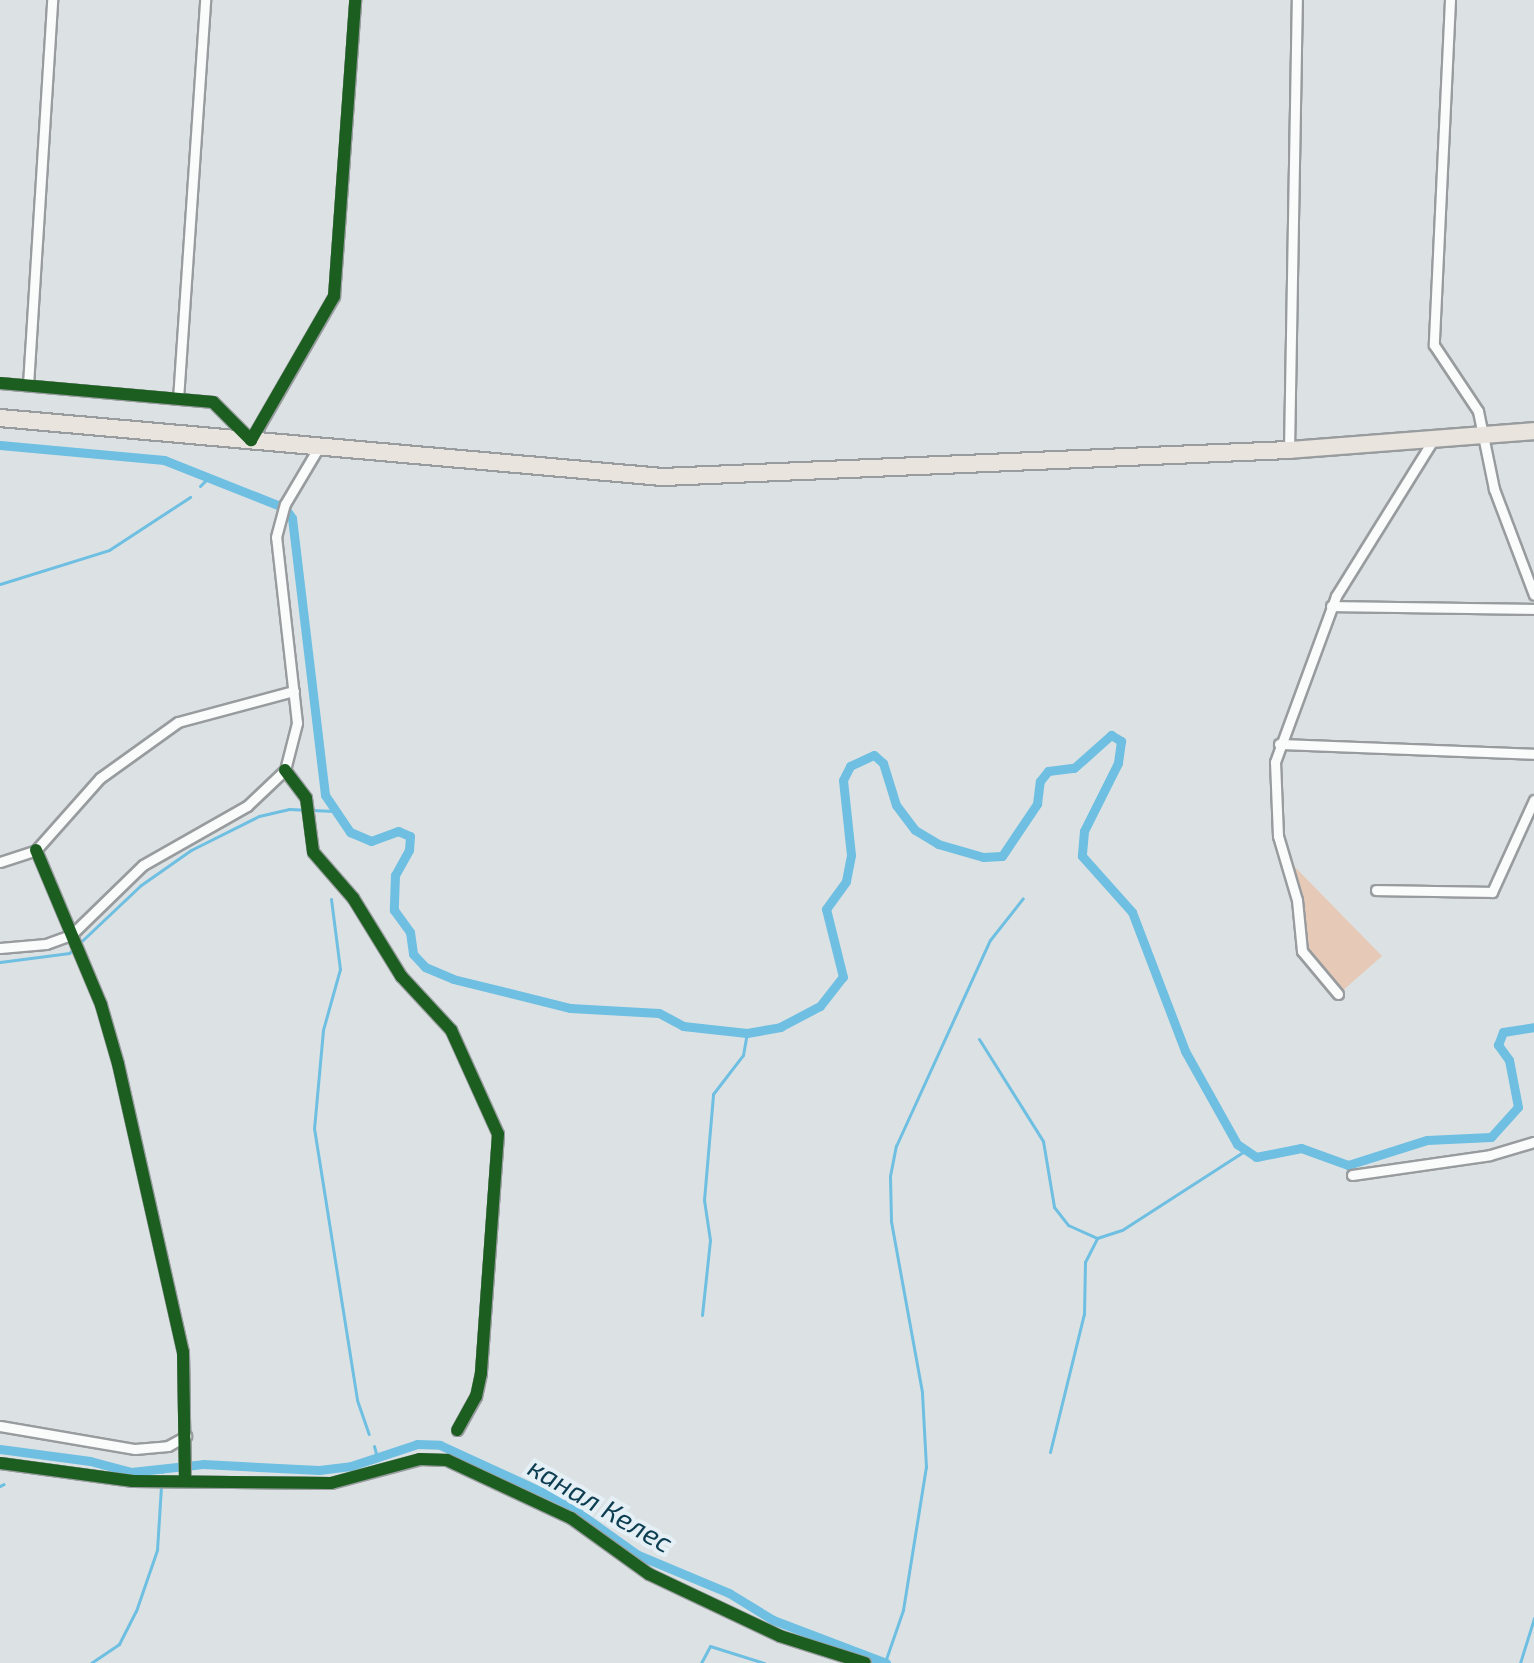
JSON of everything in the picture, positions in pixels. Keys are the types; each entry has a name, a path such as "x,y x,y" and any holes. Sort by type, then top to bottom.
{"highway":[{"path":"0,418 625,474 723,477 1289,450 1534,431"}],"street":[{"path":"28,385 52,0"},
{"path":"178,399 205,0"},
{"path":"0,383 213,402 251,440 334,296 355,0"},
{"path":"1289,450 1297,0"},
{"path":"1450,0 1434,345 1440,360 1467,388 1484,436 1494,489 1534,595"},
{"path":"1338,994 1300,942 1297,900 1276,819 1279,744 1331,606 1433,440"},
{"path":"0,948 46,944 71,935 143,865 247,806 285,770 297,723 276,537 283,509 321,445"},
{"path":"1331,606 1534,609"},
{"path":"0,862 36,850 100,778 178,722 294,691"},
{"path":"1279,744 1534,754"},
{"path":"285,770 306,798 313,852 353,898 401,976 451,1030 498,1134 481,1373 457,1430"},
{"path":"1376,890 1487,895 1500,883 1534,800"},
{"path":"36,850 101,1005 150,1198 183,1352 185,1478"},
{"path":"1352,1175 1490,1155 1534,1142"},
{"path":"0,1426 135,1449 168,1446 186,1436"},
{"path":"0,1463 133,1481 185,1478 331,1483 420,1459 447,1460 571,1518 649,1574 780,1636 865,1663"}],"shaded area":[{"path":"1291,863 1382,956 1340,993 1302,944"}],"waterway":[{"path":"0,445 164,460 285,508 292,518 325,795 350,832 371,841 398,831 410,836 409,850 395,875 394,910 410,932 413,954 425,967 453,979 570,1008 659,1013 683,1026 747,1033 780,1027 820,1006 843,977 826,909 846,881 851,855 843,780 850,766 874,755 883,763 896,805 915,830 938,844 983,857 1002,856 1037,804 1040,781 1048,771 1074,768 1111,735 1121,741 1118,763 1084,831 1082,856 1132,912 1185,1051 1237,1144 1256,1157 1301,1148 1348,1165 1427,1140 1491,1137 1518,1107 1509,1060 1498,1045 1503,1032 1534,1027"},
{"path":"200,486 208,478"},
{"path":"0,584 109,550 190,497"},
{"path":"0,962 69,953 141,885 191,850 259,816 289,809 334,811"},
{"path":"885,1662 903,1610 926,1467 922,1392 891,1221 890,1176 896,1146 990,940 1023,898"},
{"path":"331,899 340,969 323,1030 314,1128 357,1400 369,1434"},
{"path":"702,1315 710,1240 704,1200 713,1094 743,1055 747,1033"},
{"path":"979,1039 1043,1141 1054,1207 1068,1225 1097,1238 1122,1230 1246,1150"},
{"path":"1050,1452 1084,1314 1085,1262 1097,1238"},
{"name":"канал Келес","path":"0,1449 90,1461 131,1472 203,1464 319,1470 351,1466 417,1444 440,1445 562,1501 638,1555 729,1593 773,1620 886,1663"},
{"path":"374,1446 377,1457"},
{"path":"0,1486 4,1484"},
{"path":"91,1663 119,1644 136,1611 157,1550 161,1487"},
{"path":"1520,1663 1534,1618"},
{"path":"701,1663 710,1646 764,1663"}],"cycle path":[{"path":"0,383 213,402 251,440 334,296 355,0"},
{"path":"285,770 306,798 313,852 353,898 401,976 451,1030 498,1134 481,1373 476,1396 457,1430"},
{"path":"36,850 101,1005 118,1064 183,1352 185,1478"},
{"path":"0,1463 133,1481 331,1483 420,1459 447,1460 571,1518 649,1574 780,1636 865,1663"}]}
